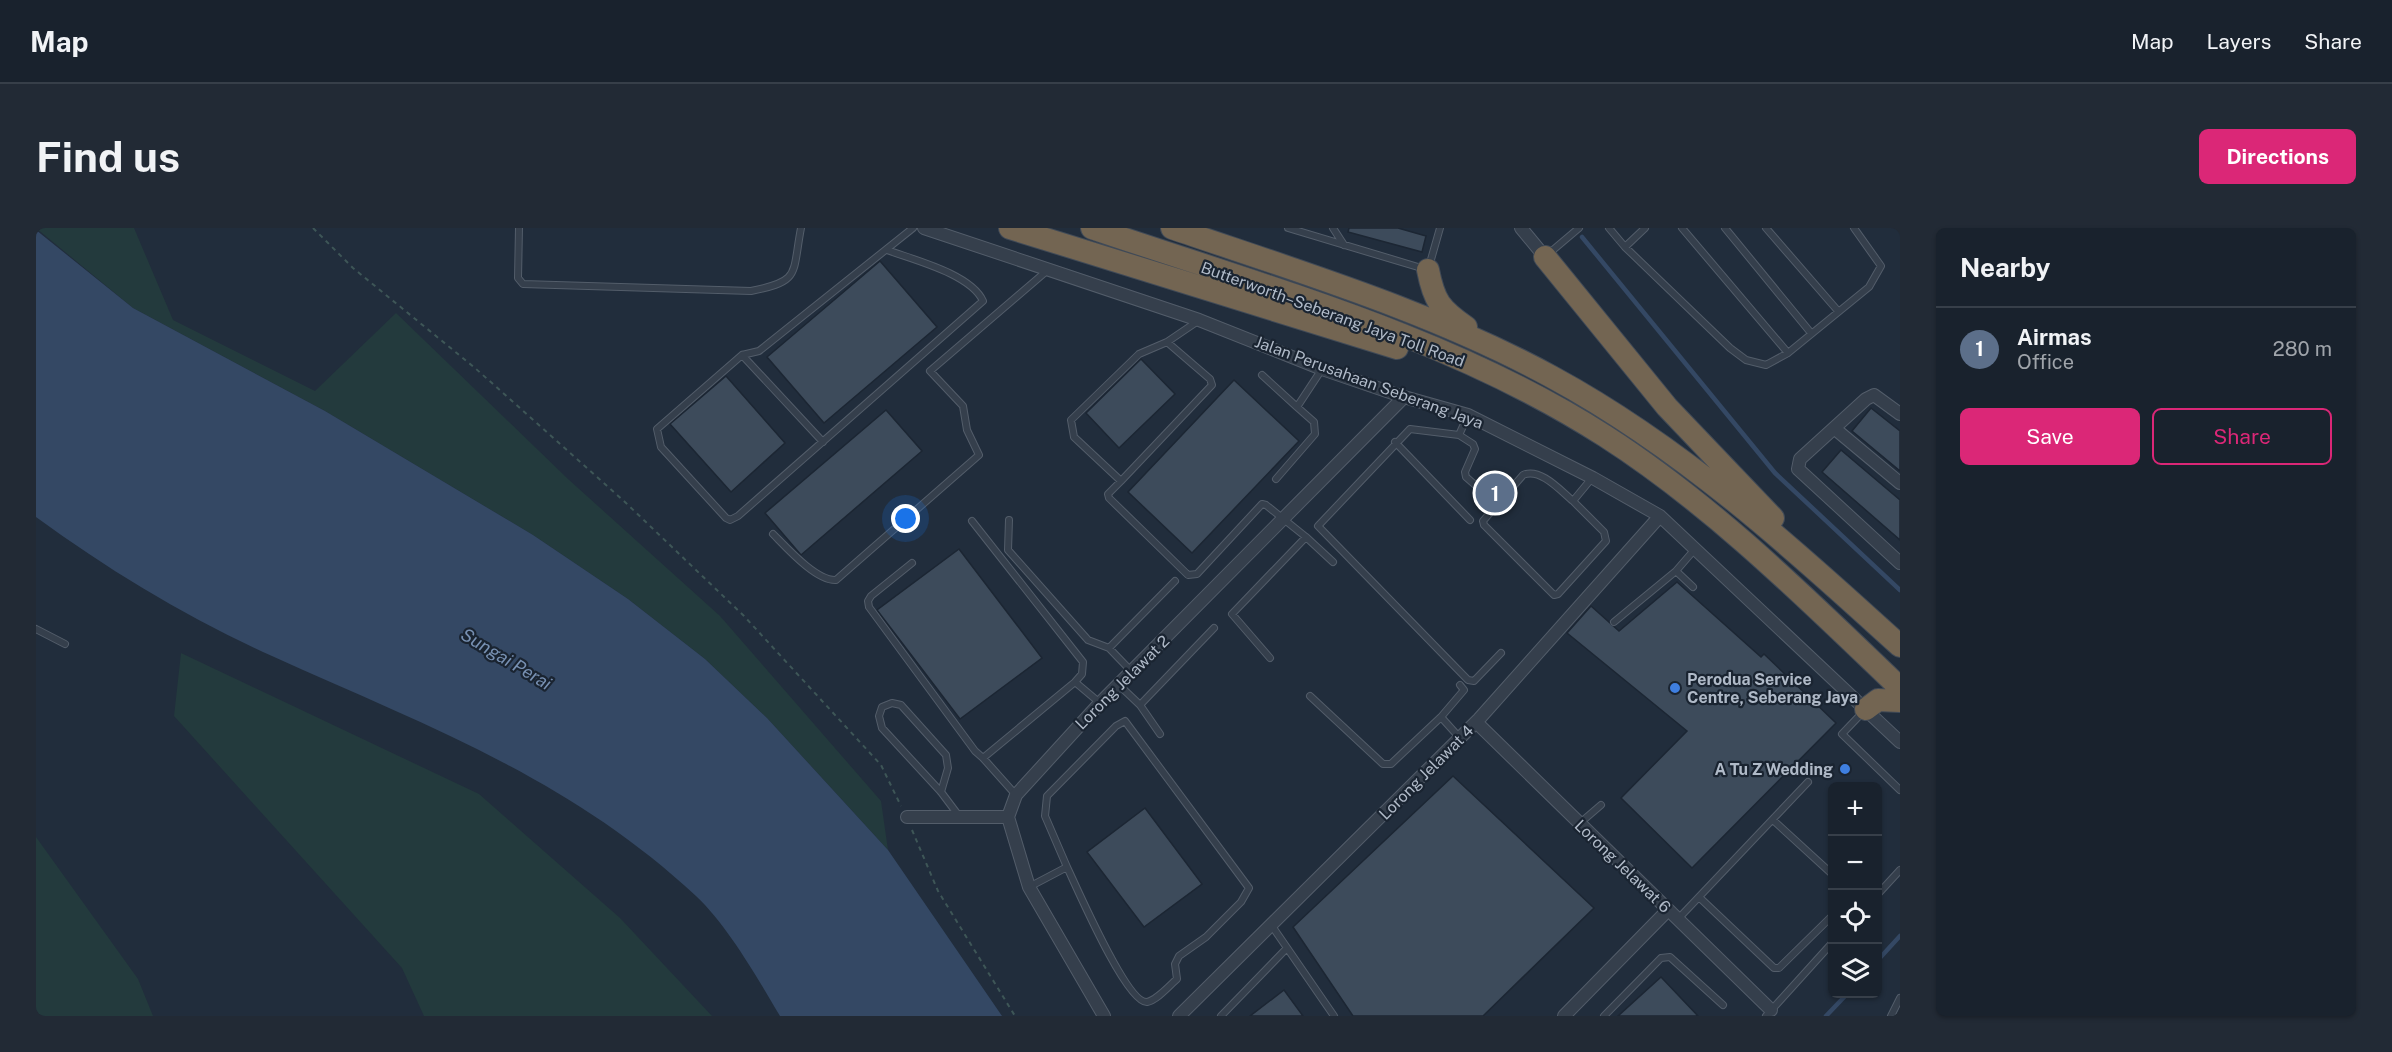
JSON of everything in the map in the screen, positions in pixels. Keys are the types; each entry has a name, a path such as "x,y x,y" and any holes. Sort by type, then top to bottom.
{"highway":[{"path":"1011,228 1371,341 1488,372"},
{"name":"Butterworth–Seberang Jaya Toll Road","path":"1092,228 1294,296 1409,339 1488,372 1541,399 1604,436 1667,479 1725,524 1788,580 1900,688"},
{"name":"Butterworth–Seberang Jaya Toll Road","path":"1172,228 1416,315 1496,349 1552,377 1616,415 1716,487 1832,584 1900,646"},
{"path":"1545,257 1667,407 1832,584"},
{"path":"1428,270 1433,296 1446,312 1496,349"},
{"path":"1866,709 1878,700 1900,701"}],"street":[{"name":"Jalan Perusahaan Seberang Jaya","path":"924,228 1050,268 1199,320 1322,369 1404,397 1468,415 1593,478 1660,516 1900,742"},
{"path":"1521,228 1545,257"},
{"path":"1900,414 1874,395 1866,399 1800,459 1798,469 1900,563"},
{"name":"Lorong Jelawat 2","path":"1008,818 1016,795 1100,703 1120,686 1404,397"},
{"path":"1834,428 1900,483"},
{"name":"Lorong Jelawat 4","path":"1179,1016 1476,722 1660,516"},
{"name":"Lorong Jelawat 6","path":"1476,722 1668,910 1769,1013"},
{"path":"907,817 1008,818 1029,887 1104,1016"},
{"path":"1564,1016 1668,910"}],"lane":[{"path":"519,228 518,278 523,284 751,291 782,285 792,276 801,228"},
{"path":"887,250 959,277 979,291 983,301 738,516 730,520 726,518 662,447 657,429 742,355 759,351 913,228"},
{"path":"1333,228 1344,246"},
{"path":"1292,229 1428,270 1440,228"},
{"path":"1545,257 1579,228"},
{"path":"1609,228 1625,247 1730,348 1746,360 1766,365 1788,353 1869,287 1881,266 1854,228"},
{"path":"1625,247 1645,228"},
{"path":"1682,228 1788,353"},
{"path":"1725,228 1811,333"},
{"path":"1766,228 1838,311"},
{"path":"773,534 798,559 826,579 836,580 979,455 967,430 963,406 930,371 1050,268"},
{"path":"1121,481 1074,437 1071,420 1139,354 1167,342 1199,320"},
{"path":"1167,342 1210,379 1212,385 1108,494 1109,498 1192,576 1262,504 1284,519 1333,562"},
{"path":"742,355 823,442"},
{"path":"1297,407 1322,369"},
{"path":"1262,375 1314,422 1315,434 1276,479"},
{"path":"1459,435 1468,415"},
{"path":"1497,504 1466,477 1465,472 1475,449 1473,444 1459,435 1410,429 1395,442 1317,526 1468,680 1474,681 1501,653"},
{"path":"1395,442 1470,520"},
{"path":"1529,472 1538,473 1573,501 1604,532 1606,541 1558,594 1554,595 1484,525 1486,516 1529,472"},
{"path":"1573,501 1593,478"},
{"path":"1009,520 1008,550 1088,640 1109,648 1132,672"},
{"path":"972,521 1083,662 1082,674 1075,682 983,758"},
{"path":"1270,658 1232,614 1306,537"},
{"path":"1614,622 1676,571 1696,549"},
{"path":"912,563 871,596 868,601 869,607 975,751 1016,795"},
{"path":"1676,571 1693,587"},
{"path":"1109,648 1175,581"},
{"path":"1140,705 1214,628"},
{"path":"36,629 65,644"},
{"path":"1075,682 1100,703"},
{"path":"1310,696 1383,764 1391,764 1463,695 1464,690 1460,685"},
{"path":"1120,686 1140,705 1160,734"},
{"path":"941,792 948,768 946,755 901,705 892,703 882,707 879,716 882,728 962,818"},
{"path":"1866,709 1842,734 1900,790"},
{"path":"1441,717 1459,737"},
{"path":"1125,721 1249,888 1241,902 1206,937 1179,956 1174,964 1177,979 1153,1000 1146,1002 1138,1000 1124,981 1067,867 1045,816 1047,796 1116,726 1125,721"},
{"path":"1677,919 1700,898 1808,782"},
{"path":"1580,823 1601,806"},
{"path":"1773,820 1828,870"},
{"path":"1029,887 1067,867"},
{"path":"1882,890 1900,870"},
{"path":"1700,898 1774,968 1779,969 1828,920"},
{"path":"1272,926 1334,1016"},
{"path":"1221,1016 1287,948"},
{"path":"1769,1013 1828,949"},
{"path":"1604,1016 1661,958 1670,957 1724,1005"},
{"path":"1891,1016 1900,998"}],"path":[{"path":"313,228 353,268 475,368 626,503 744,616 881,765 907,817 938,891 1015,1016"},
{"path":"317,231 320,228"}],"green space":[{"path":"36,228 134,228 173,320 315,391 396,313 568,479 720,616 881,801 888,850 767,718 705,659 628,599 533,535 325,411 133,308"},
{"path":"181,653 479,794 620,918 712,1016 424,1016 402,968 174,716"},
{"path":"36,837 138,979 153,1016 36,1016"}],"water":[{"name":"Sungai Perai","path":"36,230 133,308 325,411 533,535 628,599 705,659 767,718 888,850 1002,1016 780,1016 742,953 708,908 648,855 598,819 494,758 386,706 241,642 180,610 121,575 36,517"}],"building":[{"path":"1349,228 1398,228 1426,236 1422,252 1348,232"},
{"path":"880,261 937,327 824,423 767,357"},
{"path":"1141,359 1175,394 1119,448 1086,413"},
{"path":"726,376 785,443 731,492 670,424"},
{"path":"1234,380 1299,441 1192,553 1128,492"},
{"path":"1871,408 1900,431 1900,471 1852,431"},
{"path":"886,410 922,451 801,555 765,513"},
{"path":"1841,450 1900,500 1900,540 1822,472"},
{"path":"959,549 1042,658 960,719 877,610"},
{"path":"1677,582 1761,657 1764,654 1836,723 1692,868 1621,798 1687,731 1567,633 1591,606 1619,631"},
{"path":"1453,776 1594,908 1483,1016 1353,1016 1293,927"},
{"path":"1145,808 1202,884 1144,927 1087,852"},
{"path":"1661,977 1698,1016 1618,1016"},
{"path":"1284,990 1303,1016 1250,1016"}],"waterway":[{"path":"1582,237 1775,473 1900,590"},
{"path":"1882,956 1900,936"},
{"path":"1826,1016 1843,998"}],"place":[{"name":"Airmas","path":"1495,493"},
{"name":"Perodua Service Centre, Seberang Jaya","path":"1675,688"},
{"name":"A Tu Z Wedding","path":"1845,769"}]}
